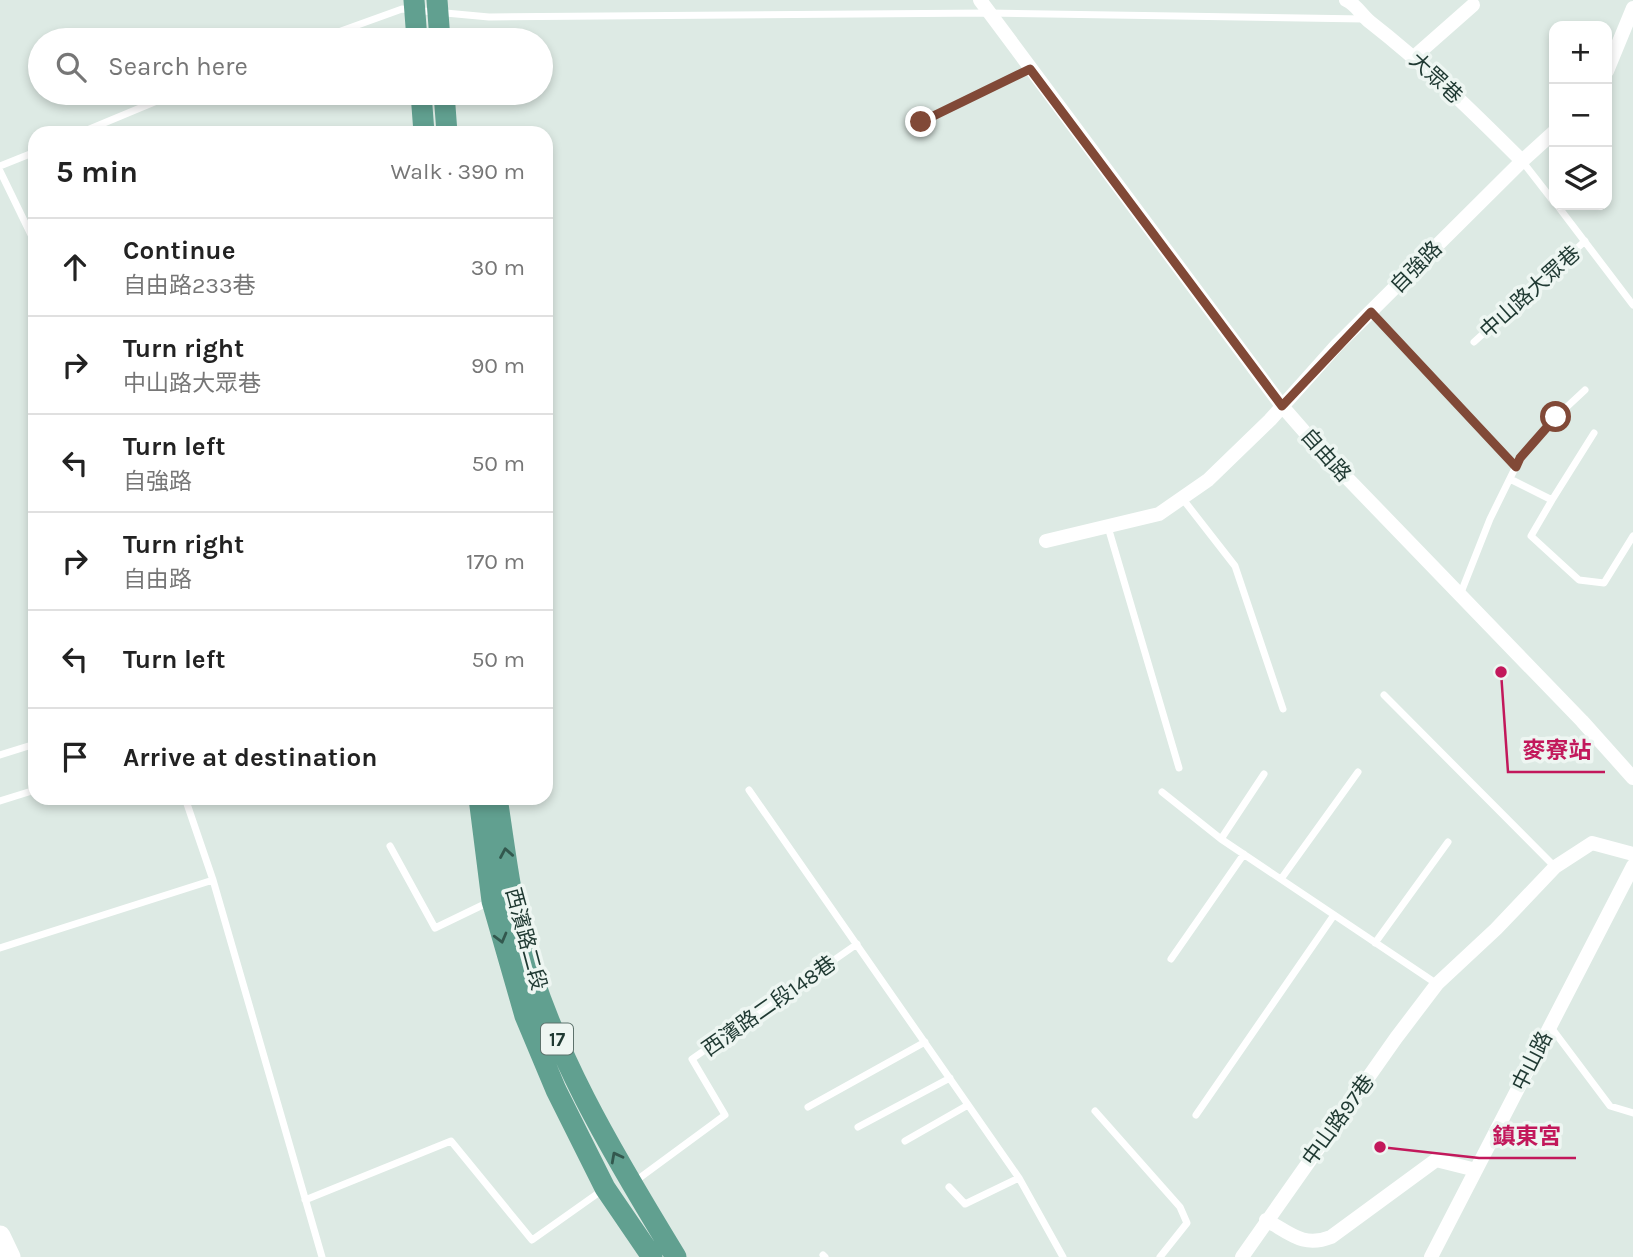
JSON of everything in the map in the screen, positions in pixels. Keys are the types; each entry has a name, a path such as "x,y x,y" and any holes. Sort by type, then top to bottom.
{"main road":[{"path":"415,5 416,28"},
{"path":"437,6 439,28"},
{"path":"422,105 423,126"},
{"path":"445,105 446,126"},
{"name":"西濱路二段","path":"480,805 492,901 525,1016 556,1090 605,1188 652,1257"},
{"name":"西濱路二段","path":"498,805 519,930 552,1029 631,1185 676,1257"},
{"path":"0,1236 10,1257"}],"street":[{"name":"大眾巷","path":"1346,0 1352,2 1365,19 1414,57 1522,161"},
{"path":"1414,57 1473,5"},
{"name":"自由路","path":"984,6 1282,406 1323,453 1582,721 1633,778"},
{"path":"1612,61 1630,27 1633,8"},
{"name":"自強路","path":"1046,541 1158,514 1208,480 1371,312 1549,137"},
{"name":"中山路97巷","path":"1242,1257 1437,984 1496,929 1555,867 1592,843 1633,854"},
{"name":"中山路","path":"1431,1257 1631,875"},
{"path":"1266,1220 1307,1242 1322,1241 1436,1160 1476,1170"}],"lane":[{"path":"349,28 415,5 437,6 489,17 984,6 1365,19"},
{"path":"921,122 1030,69"},
{"path":"97,126 147,105"},
{"path":"28,155 0,169 28,228"},
{"name":"中山路大眾巷","path":"1522,161 1549,195"},
{"name":"中山路大眾巷","path":"1561,210 1633,305"},
{"name":"中山路大眾巷","path":"1474,342 1585,241"},
{"path":"1371,312 1516,467"},
{"path":"1460,596 1490,519 1520,458 1556,417 1586,390"},
{"path":"1594,433 1531,536 1579,580 1604,583 1633,536"},
{"path":"1510,480 1552,500"},
{"path":"1182,498 1235,566 1283,709"},
{"path":"1107,526 1179,768"},
{"path":"1384,695 1555,867"},
{"path":"0,755 28,746"},
{"path":"1281,879 1359,772"},
{"path":"1221,839 1264,774"},
{"name":"西濱路二段148巷","path":"749,790 1019,1178 1063,1257"},
{"path":"0,801 28,792"},
{"path":"1162,792 1221,839 1437,984"},
{"path":"186,805 213,880 322,1257"},
{"path":"1375,943 1448,842"},
{"path":"390,846 435,928 492,901"},
{"path":"1171,960 1244,854"},
{"path":"0,948 213,880"},
{"path":"1196,1115 1334,915"},
{"name":"西濱路二段148巷","path":"631,1185 726,1115 692,1059 857,944"},
{"path":"1550,1026 1610,1106 1633,1113"},
{"path":"808,1107 925,1042"},
{"path":"858,1127 950,1078"},
{"path":"905,1141 968,1105"},
{"path":"1095,1111 1180,1207 1187,1223 1160,1257"},
{"path":"305,1200 451,1141 533,1240 605,1188"},
{"path":"949,1186 965,1204 1019,1178"}],"place":[{"name":"麥寮站","path":"1501,672"},
{"name":"鎮東宮","path":"1380,1147"}],"route":[{"path":"921,122 1030,69 1282,406 1371,312 1516,467 1520,458 1556,417"}]}
